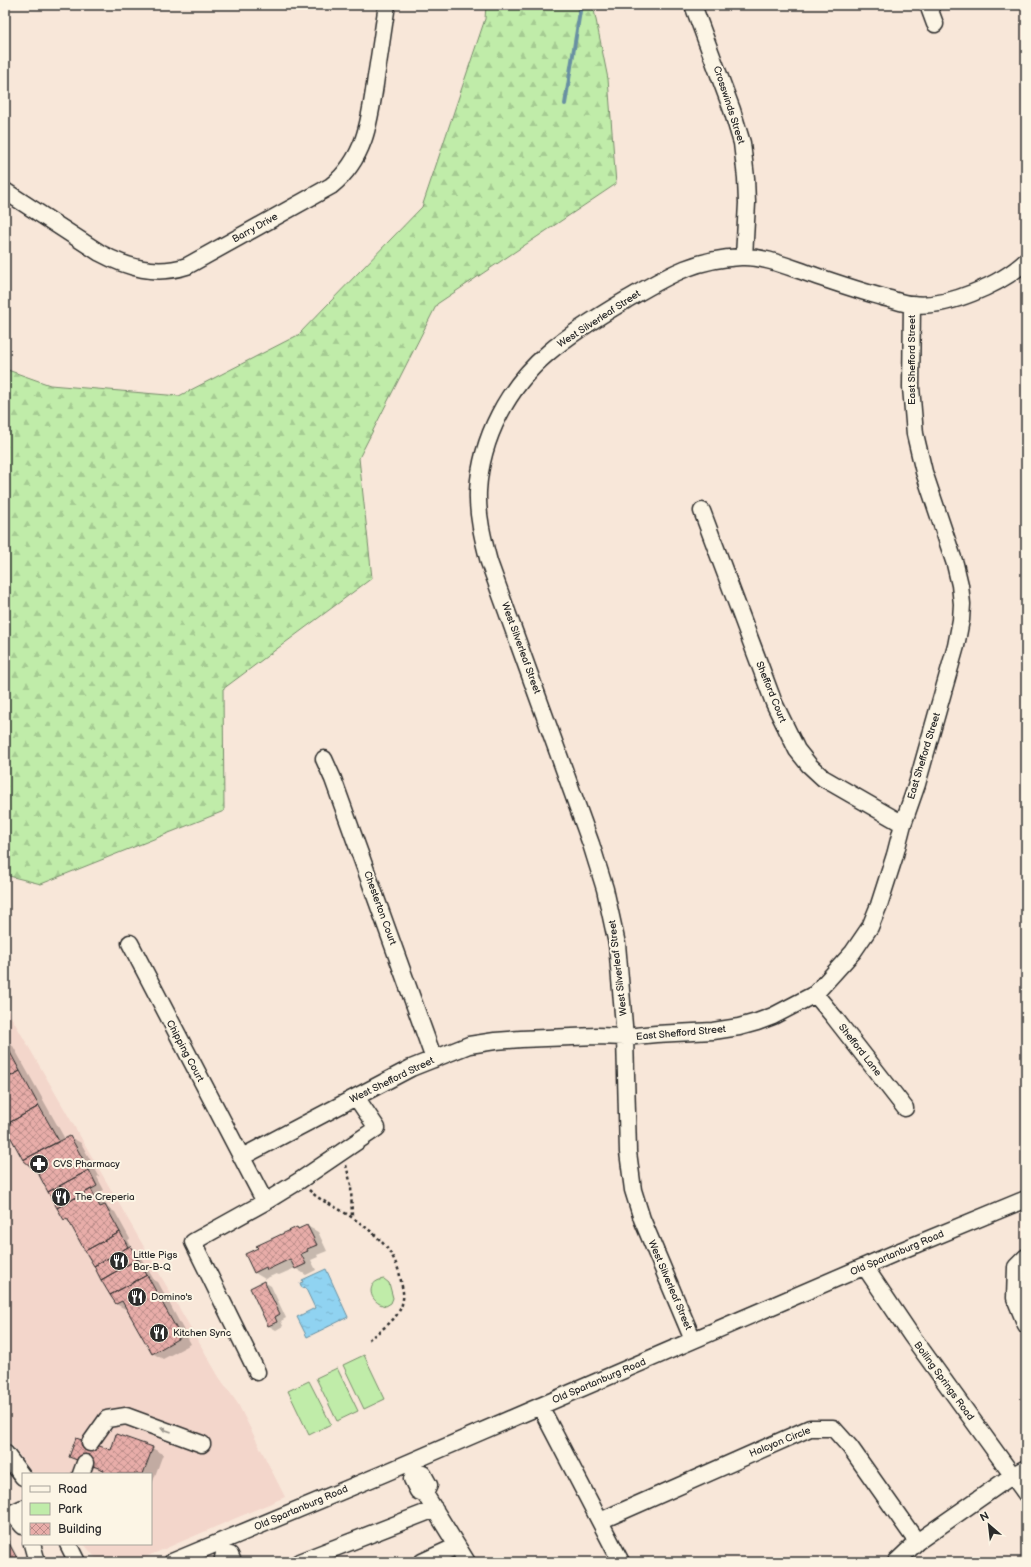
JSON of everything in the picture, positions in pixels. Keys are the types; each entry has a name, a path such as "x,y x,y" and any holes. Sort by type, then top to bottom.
{"street":[{"name":"Barry Drive","path":"5,191 113,260 141,270 168,271 187,266 319,193 338,180 350,168 364,141 370,118 387,5"},
{"name":"Crosswinds Street","path":"693,5 732,110 742,143 747,203 744,257"},
{"path":"928,5 935,24"},
{"name":"West Silverleaf Street","path":"693,1340 642,1219 633,1190 628,1152 626,1038 617,944 605,889 589,837 490,562 480,524 478,492 480,475 488,441 506,401 527,374 547,354 572,334 614,308 675,272 692,265 718,258 744,257 770,261 872,294 912,305"},
{"path":"912,305 936,303 980,291 1008,275 1026,261"},
{"name":"East Shefford Street","path":"626,1038 656,1034 713,1031 739,1027 773,1016 815,994 853,952 870,927 879,905 919,776 956,646 961,620 962,604 956,564 924,472 915,434 911,387 912,305"},
{"name":"Shefford Court","path":"702,511 774,703 797,750 809,765 823,778 903,824"},
{"name":"Chesterton Court","path":"324,759 333,779 434,1059"},
{"name":"Chipping Court","path":"130,943 242,1157"},
{"name":"Shefford Lane","path":"815,994 905,1108"},
{"name":"West Shefford Street","path":"242,1157 411,1068 469,1046 495,1041 597,1036 626,1038"},
{"path":"257,1372 192,1242 265,1202 299,1181 377,1128 356,1097"},
{"path":"242,1157 265,1202"},
{"name":"Old Spartanburg Road","path":"172,1562 225,1555 540,1406 1026,1199"},
{"path":"1026,1257 1016,1267 1015,1298 1026,1325"},
{"name":"Boiling Springs Road","path":"865,1267 911,1335 1019,1472 1026,1494"},
{"path":"540,1406 621,1562"},
{"path":"90,1443 107,1420 126,1416 202,1444"},
{"name":"Halcyon Circle","path":"600,1520 810,1428 833,1428 850,1447 917,1542"},
{"path":"5,1453 22,1476"},
{"path":"412,1467 423,1474 429,1485 425,1494 467,1562"},
{"path":"896,1562 917,1542 1019,1472"},
{"path":"299,1562 435,1509"},
{"path":"13,1511 22,1524"},
{"path":"32,1545 37,1562"},
{"path":"68,1545 77,1562"},
{"path":"422,1562 457,1546"}],"path":[{"path":"343,1151 351,1185 352,1218"},
{"path":"299,1181 318,1198 352,1218 376,1236 390,1251 399,1269 403,1299 400,1312 368,1340"}],"shaded area":[{"path":"5,1006 219,1377 238,1404 285,1497 134,1562 99,1562 85,1545 152,1545 152,1473 32,1473 5,1435"}],"green space":[{"path":"486,5 593,5 608,79 616,184 437,304 359,458 372,578 223,689 224,811 41,884 5,875 5,369 50,385 179,396 298,335 422,207 485,19"},
{"path":"384,1279 389,1283 393,1298 391,1303 386,1306 375,1301 371,1292 374,1284"},
{"path":"364,1355 385,1399 364,1409 343,1365"},
{"path":"337,1368 358,1411 337,1421 316,1378"},
{"path":"309,1381 331,1424 309,1435 288,1391"}],"water":[{"path":"326,1269 348,1317 307,1337 297,1317 315,1308 305,1287 302,1288 300,1283 303,1282 302,1280"}],"building":[{"path":"5,1043 20,1071 5,1079"},
{"path":"20,1071 39,1106 5,1125 5,1079"},
{"path":"39,1106 59,1141 23,1160 5,1125"},
{"path":"70,1136 89,1170 48,1192 38,1173 23,1160"},
{"path":"89,1170 97,1186 57,1208 48,1192"},
{"path":"91,1189 100,1207 105,1205 120,1232 85,1251 67,1218 64,1220 57,1208"},
{"path":"307,1225 317,1245 307,1249 308,1251 301,1254 306,1264 295,1269 290,1259 267,1270 266,1267 254,1273 245,1254 258,1248 256,1246 297,1227 298,1229"},
{"path":"120,1232 128,1247 94,1266 85,1251"},
{"path":"130,1246 138,1259 101,1280 94,1266"},
{"path":"138,1259 147,1275 110,1295 101,1280"},
{"path":"147,1275 181,1337 152,1354 122,1301 116,1304 110,1295"},
{"path":"264,1281 280,1314 275,1317 277,1322 268,1326 250,1288"},
{"path":"116,1434 153,1447 143,1473 103,1473 104,1470 69,1457 76,1438 111,1450"},
{"path":"5,1536 19,1562 5,1562"}],"waterway":[{"path":"565,104 581,5"}],"place":[{"name":"CVS Pharmacy","path":"39,1164"},
{"name":"The Creperia","path":"61,1197"},
{"name":"Little Pigs Bar-B-Q","path":"119,1261"},
{"name":"Domino's","path":"137,1297"},
{"name":"Kitchen Sync","path":"159,1333"}]}
